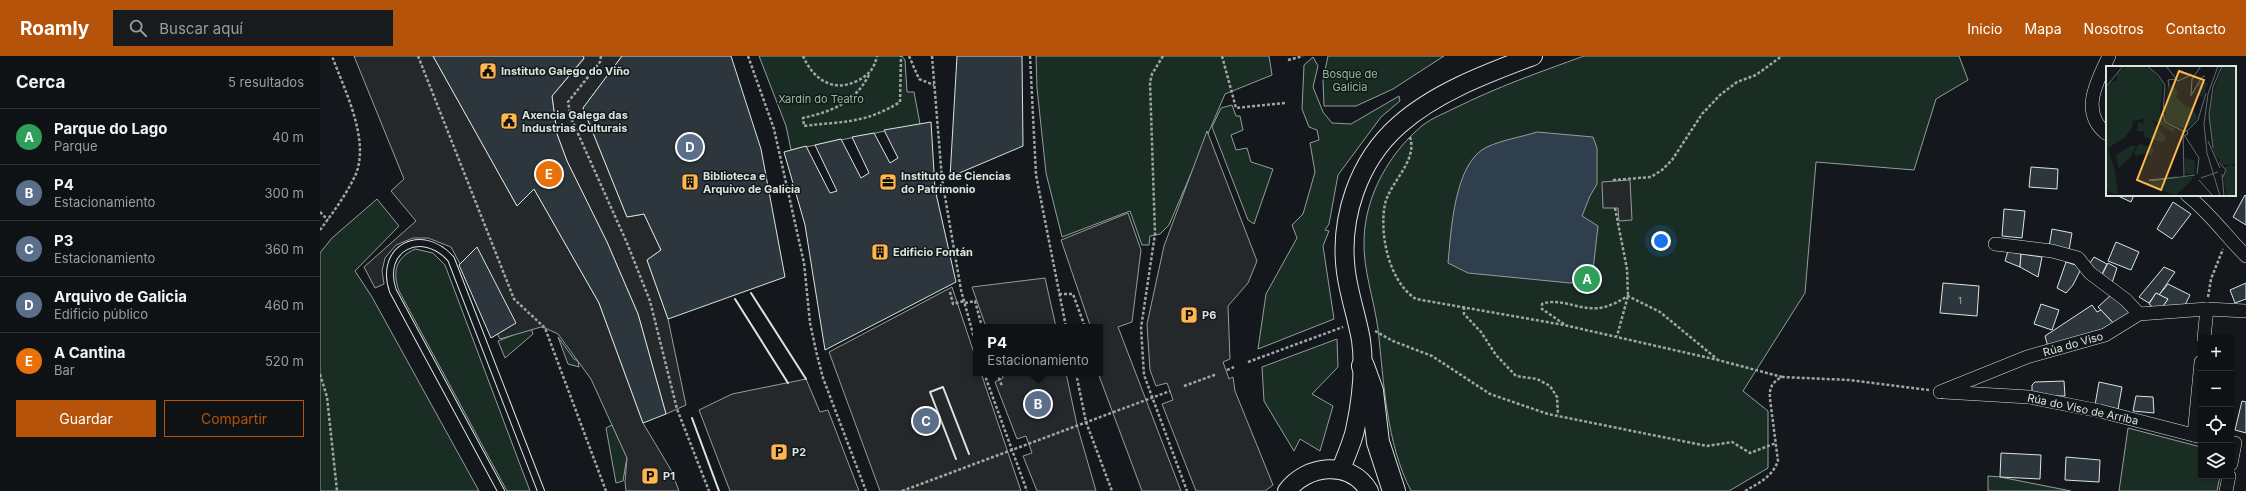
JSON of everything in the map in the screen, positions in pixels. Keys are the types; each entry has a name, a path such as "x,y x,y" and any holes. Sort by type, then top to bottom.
{"highway":[{"path":"1363,366 1372,391 1378,442 1394,491"}],"street":[{"path":"1341,470 1355,431 1363,366 1358,327 1346,272 1344,244 1348,214 1356,185 1375,152 1399,125 1427,104 1457,89 1533,56"},
{"path":"2106,133 2100,128 2094,118 2091,103 2096,82 2109,56"},
{"path":"2188,196 2205,209 2226,237 2246,256"},
{"path":"1994,244 2052,251 2078,258 2090,273 2126,300 2139,314"},
{"path":"2204,335 2207,309"},
{"name":"Rúa do Viso","path":"1940,392 2026,357 2105,335 2139,314 2207,309 2246,310"},
{"path":"2197,436 2201,371"},
{"name":"Rúa do Viso de Arriba","path":"1940,392 2029,397 2100,411 2197,436"},
{"path":"2234,454 2237,443"},
{"path":"1286,491 1293,482 1307,473 1324,468 1341,470 1355,476 1369,491"},
{"path":"2226,491 2228,479"}],"lane":[{"path":"501,491 393,291 390,281 391,262 401,249 409,245 418,243 437,246 451,259 540,491"}],"path":[{"path":"320,230 328,220 355,176 360,157 359,142 352,111 332,56"},
{"path":"418,56 514,299 545,328 606,491"},
{"path":"601,56 600,62 568,102 571,118 627,243 650,301 678,409 709,491"},
{"path":"748,56 774,129 804,264 810,323 823,378 866,491"},
{"path":"803,56 812,73 826,82 837,86 848,85 869,75"},
{"path":"877,56 862,88 850,100 823,113 803,118 804,126 852,122 882,113 900,102 901,56"},
{"path":"909,56 919,79 934,85"},
{"path":"932,56 942,178 964,302 973,334"},
{"path":"1030,56 1036,175 1065,324"},
{"path":"1163,56 1152,74 1150,82 1155,234 1141,328 1144,375 1187,491"},
{"path":"1222,56 1236,108 1285,103"},
{"path":"1288,60 1303,56"},
{"path":"1614,182 1614,180 1651,176 1662,170 1672,160 1702,114 1720,94 1737,82 1756,75 1782,56"},
{"path":"1399,125 1409,136 1412,145 1408,160 1396,180 1385,204 1384,226 1388,255 1398,282 1406,292 1416,299 1564,325 1617,336 1782,377 1849,380 1940,392"},
{"path":"1615,208 1627,269 1628,296 1617,336"},
{"path":"320,212 328,220"},
{"path":"2207,309 2211,279 2226,237"},
{"path":"950,292 953,304 975,301 981,324"},
{"path":"1059,294 1073,294 1084,324"},
{"path":"1564,325 1542,309 1542,304 1565,303 1590,308 1612,306 1628,296"},
{"path":"1628,296 1660,312 1718,360"},
{"path":"1464,307 1464,314 1481,332 1496,355 1516,376 1537,379 1550,386 1557,397 1558,415"},
{"path":"1248,362 1337,328"},
{"path":"1371,328 1393,341 1432,356 1490,394 1548,414 1707,446 1732,442 1750,454 1776,443"},
{"path":"1227,370 1234,367"},
{"path":"320,374 327,397 337,491"},
{"path":"1184,386 1217,374"},
{"path":"985,376 1027,491"},
{"path":"998,376 1002,386"},
{"path":"1077,376 1086,422 1112,491"},
{"path":"1745,491 1767,478 1775,468 1778,461 1770,390 1775,381 1782,377"},
{"path":"902,491 1170,391"}],"green space":[{"name":"Xardín do Teatro","path":"759,56 902,56 905,60 907,92 914,92 920,124 791,150 786,126"},
{"path":"1036,56 1269,56 1272,75 1225,94 1169,225 1160,234 1150,236 1149,245 1142,245 1130,211 1062,237 1046,173 1037,88"},
{"name":"Bosque de Galicia","path":"1328,56 1444,56 1393,89 1356,106 1324,106 1323,80"},
{"path":"1584,56 1959,56 1968,80 1936,99 1914,170 1816,162 1805,293 1743,391 1768,411 1768,468 1729,491 1411,491 1396,453 1391,432 1384,391 1378,329 1365,262 1365,223 1374,191 1390,161 1411,136 1427,122 1487,93"},
{"path":"1313,57 1318,66 1313,87 1323,112 1332,123 1351,124 1399,96 1400,101 1381,117 1338,175 1329,224 1325,230 1329,231 1323,246 1334,319 1258,349 1266,294 1297,238 1292,225 1303,214 1315,172 1310,143 1319,140 1317,130 1309,127 1302,109 1304,65"},
{"path":"1232,105 1236,116 1240,116 1243,130 1231,135 1236,150 1247,148 1251,162 1273,169 1254,224 1248,220 1212,127 1221,108"},
{"path":"377,199 399,226 355,271 372,297 479,491 320,491 320,253 332,238"},
{"path":"415,249 433,253 445,265 530,491 507,491 399,291 396,277 397,266 404,257"},
{"path":"531,328 533,334 505,358 498,341"},
{"path":"558,337 574,359 578,361 579,367 568,364"},
{"path":"1337,339 1338,367 1312,394 1333,406 1320,451 1300,439 1294,451 1264,401 1262,367"},
{"path":"612,425 627,457 623,481 616,483 606,428"},
{"path":"2128,428 2198,446 2198,479 2219,479 2217,491 2119,491"},
{"path":"1988,476 2000,477 2071,491 1988,491"}],"shaded area":[{"path":"354,56 433,56 517,206 534,189 599,303 643,423 671,470 679,491 626,491 625,482 627,458 591,379 558,334 545,328 541,327 500,339 451,247 428,238 413,238 396,245 385,258 382,271 384,284 375,288 364,267 416,221 391,191 404,179"},
{"path":"583,56 622,56 583,108 627,217 644,214 661,250 647,260 668,319 686,405 666,414 638,314 607,242 567,161 557,134 552,96 584,59"},
{"name":"P6","path":"1207,131 1257,261 1248,283 1228,306 1230,359 1223,362 1229,379 1233,377 1235,391 1273,485 1265,491 1196,491 1162,404 1173,400 1167,383 1156,386 1150,370 1147,324 1164,246"},
{"path":"1630,180 1632,220 1619,221 1618,208 1603,208 1602,182"},
{"path":"1128,213 1141,250 1132,322 1118,327 1181,491 1142,491 1099,376 1103,376 1103,324 1090,324 1061,240"},
{"path":"1045,278 1055,324 985,324 972,287"},
{"path":"952,287 973,350 973,376 982,376 1021,491 880,491 829,352"},
{"path":"1003,376 1067,376 1077,425 1096,491 1037,491 1023,456 1032,453 1026,436 1017,439 995,382 1003,378"},
{"name":"P2","path":"806,379 820,412 828,410 859,491 730,491 699,410 732,394"}],"water":[{"path":"1537,132 1593,137 1597,148 1597,184 1590,196 1582,216 1598,226 1592,279 1570,283 1468,273 1448,263 1456,199 1467,167 1476,155 1487,147 1505,140"}],"building":[{"path":"433,56 583,56 584,58 552,96 557,134 567,161 607,242 638,314 666,414 643,423 599,303 534,189 517,206"},
{"name":"Biblioteca e Arquivo de Galicia","path":"622,56 731,56 761,149 785,277 668,319 647,260 661,250 644,214 627,217 583,108"},
{"path":"957,56 1022,56 1023,146 950,177"},
{"name":"Edificio Fontán","path":"931,122 935,189 956,282 825,350 805,225 784,152 806,146 830,193 837,191 815,145 841,139 861,178 869,173 852,137 874,133 890,163 898,158 884,130"},
{"path":"2031,167 2058,169 2057,189 2029,187"},
{"path":"2245,195 2246,196 2246,225 2233,217"},
{"path":"2118,196 2134,196 2131,202"},
{"path":"2173,202 2191,214 2172,239 2157,229"},
{"path":"2004,209 2025,211 2022,238 2002,236"},
{"path":"2052,229 2072,233 2069,250 2049,247"},
{"path":"2116,242 2139,252 2131,270 2108,261"},
{"path":"477,247 516,323 491,338 459,265"},
{"path":"2008,251 2021,254 2020,267 2005,261"},
{"path":"2021,254 2042,257 2038,277 2020,267"},
{"path":"2094,257 2107,264 2101,276 2088,266"},
{"path":"2066,262 2082,267 2073,285 2066,293 2057,288"},
{"path":"2108,263 2117,268 2112,283 2100,279"},
{"path":"2164,267 2175,272 2159,295 2156,293 2149,303 2139,297"},
{"path":"1943,283 1979,286 1977,316 1940,313"},
{"path":"2246,283 2246,299 2235,303 2230,290"},
{"path":"2168,284 2190,295 2184,307 2161,309 2168,299 2159,295"},
{"path":"2113,293 2130,312 2115,325 2098,307"},
{"path":"2156,293 2168,299 2161,309 2155,309 2149,304"},
{"path":"2041,304 2059,310 2052,330 2034,324"},
{"path":"2092,305 2097,312 2101,310 2115,325 2048,347 2045,336"},
{"path":"2064,381 2065,396 2032,396 2032,385 2035,382"},
{"path":"2099,382 2122,387 2118,409 2095,405"},
{"path":"2136,396 2153,397 2154,413 2133,411"},
{"path":"2242,401 2246,402 2246,433 2235,430"},
{"path":"2001,453 2041,455 2040,479 2000,477"},
{"path":"2066,457 2100,460 2099,482 2065,480"}],"wall":[{"path":"751,293 806,379"},
{"path":"735,299 788,383"},
{"path":"956,459 930,392 943,387 969,454"},
{"path":"692,418 719,491"}],"place":[{"name":"Instituto Galego do Viño","path":"488,71"},
{"name":"Axencia Galega das Industrias Culturais","path":"509,121"},
{"name":"Arquivo de Galicia","path":"690,147"},
{"name":"A Cantina","path":"549,174"},
{"name":"Biblioteca e Arquivo de Galicia","path":"690,182"},
{"name":"Instituto de Ciencias do Patrimonio","path":"888,182"},
{"name":"Edificio Fontán","path":"880,252"},
{"name":"Parque do Lago","path":"1587,279"},
{"name":"P6","path":"1189,315"},
{"name":"P4","path":"1038,404"},
{"name":"P3","path":"926,421"},
{"name":"P2","path":"779,452"},
{"name":"P1","path":"650,476"}]}
